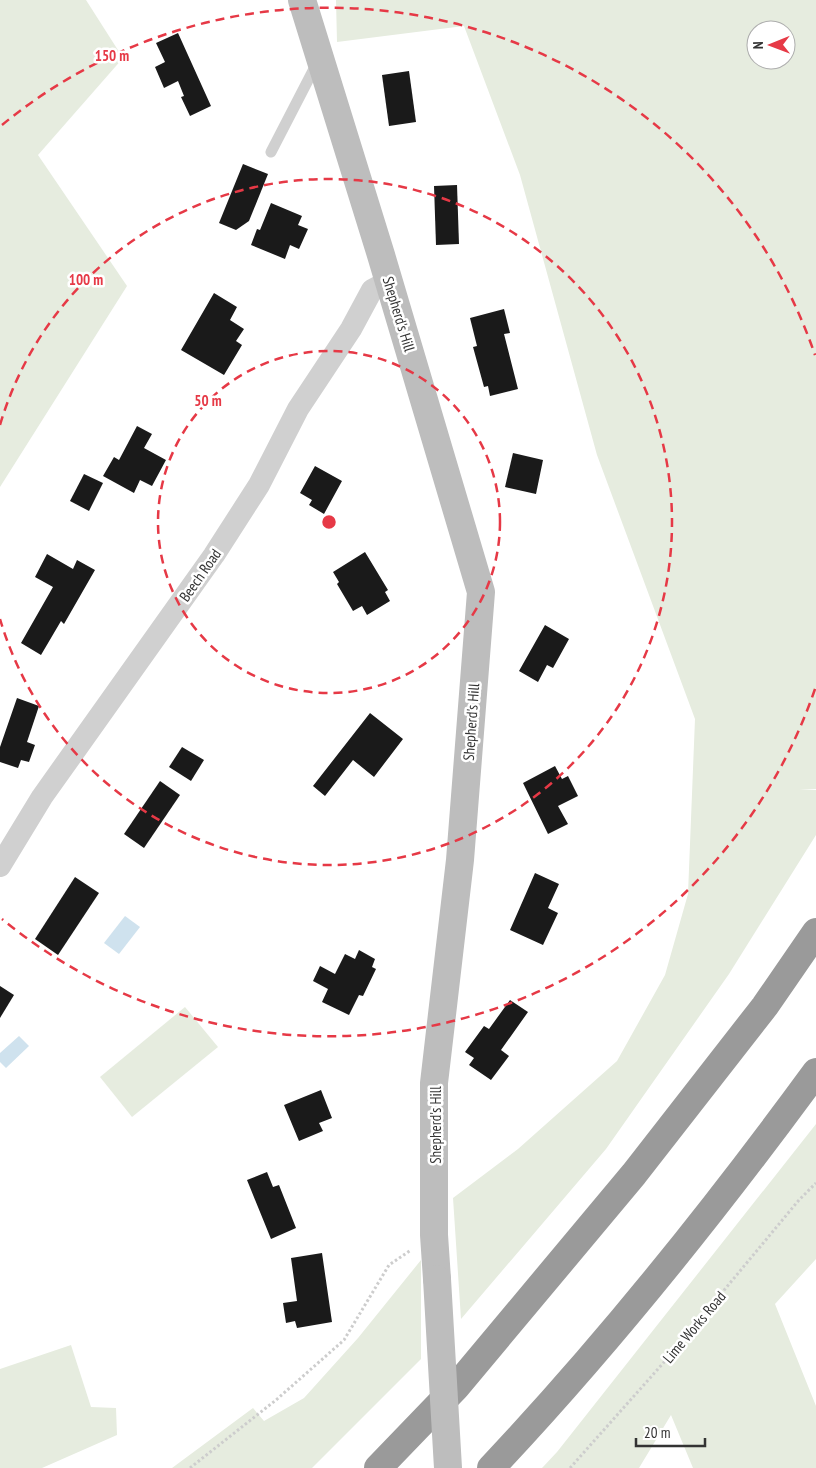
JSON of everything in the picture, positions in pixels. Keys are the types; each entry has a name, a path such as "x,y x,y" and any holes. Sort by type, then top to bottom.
{"highway":[{"path":"378,1468 456,1387 634,1174 765,1006 816,932"},
{"path":"490,1468 636,1303 704,1220 816,1072"}],"main road":[{"name":"Shepherd's Hill","path":"302,0 389,281 481,592 460,860 434,1083 434,1235 448,1468"}],"street":[{"name":"Beech Road","path":"0,866 42,797 214,555 259,486 298,409 351,329 372,290 389,281"}],"lane":[{"path":"271,152 320,58"}],"path":[{"name":"Lime Works Road","path":"570,1468 666,1360 799,1200 816,1183"},
{"path":"190,1468 276,1400 344,1340 389,1265 434,1235"}],"shaded area":[{"path":"0,0 86,0 123,58 38,155 127,286 0,487"},
{"path":"336,0 816,0 816,789 799,790 816,790 816,835 729,974 606,1149 461,1319 453,1198 518,1149 617,1061 665,975 688,894 695,719 597,455 520,175 464,26 337,42"},
{"path":"185,1007 218,1047 132,1117 100,1077"},
{"path":"816,1124 816,1259 775,1304 816,1406 816,1468 693,1468 671,1415 639,1468 542,1468 557,1452"},
{"path":"421,1260 421,1359 312,1468 172,1468 253,1408 264,1421 304,1398 358,1338"},
{"path":"71,1345 91,1407 116,1408 117,1435 42,1468 0,1468 0,1369"}],"water":[{"path":"125,916 140,927 119,954 104,943"},
{"path":"19,1036 29,1046 6,1068 0,1062 0,1053"}],"building":[{"path":"178,33 211,106 190,116 181,97 184,96 178,81 164,88 155,67 165,62 156,43"},
{"path":"409,71 416,122 389,126 382,75"},
{"path":"243,164 268,174 249,221 236,230 219,223"},
{"path":"457,185 459,244 436,245 434,186"},
{"path":"271,203 302,216 298,225 308,229 299,249 290,245 285,259 251,245 257,229 260,230"},
{"path":"214,293 237,307 230,320 244,329 236,341 242,345 224,375 181,350"},
{"path":"504,309 510,333 504,334 518,389 490,396 488,386 484,387 473,347 477,346 470,318"},
{"path":"137,426 152,434 144,448 166,460 152,486 140,480 134,493 103,476 114,457 119,460"},
{"path":"513,453 543,460 536,494 505,487"},
{"path":"315,466 342,481 324,514 309,505 312,500 300,493"},
{"path":"84,474 103,483 89,511 70,501"},
{"path":"365,552 388,590 385,592 390,601 367,615 362,606 353,611 337,584 339,582 333,572"},
{"path":"47,554 73,569 77,560 95,570 64,624 61,621 41,655 21,643 53,587 35,577"},
{"path":"545,625 569,639 553,668 547,665 538,682 519,671"},
{"path":"17,698 39,706 27,742 35,745 29,762 21,760 18,768 0,762 0,747"},
{"path":"370,713 403,739 374,777 353,760 325,796 313,786"},
{"path":"182,747 204,760 191,781 169,767"},
{"path":"555,766 562,779 568,776 578,796 558,806 568,824 548,834 523,783"},
{"path":"160,781 180,795 144,848 124,834"},
{"path":"535,873 559,884 548,908 558,913 543,945 510,930"},
{"path":"75,877 99,893 58,955 35,939"},
{"path":"359,950 375,959 372,967 376,969 363,996 359,995 349,1015 322,1002 328,989 313,981 320,966 335,974 345,954 355,959"},
{"path":"0,986 14,995 0,1018"},
{"path":"510,1000 528,1012 501,1050 509,1056 491,1080 469,1065 474,1058 465,1052 484,1026 489,1029"},
{"path":"321,1090 332,1118 319,1123 323,1131 299,1141 284,1105"},
{"path":"267,1172 273,1187 279,1185 296,1228 271,1239 247,1180"},
{"path":"322,1253 332,1322 297,1328 295,1321 286,1323 283,1303 297,1301 291,1258"}]}
